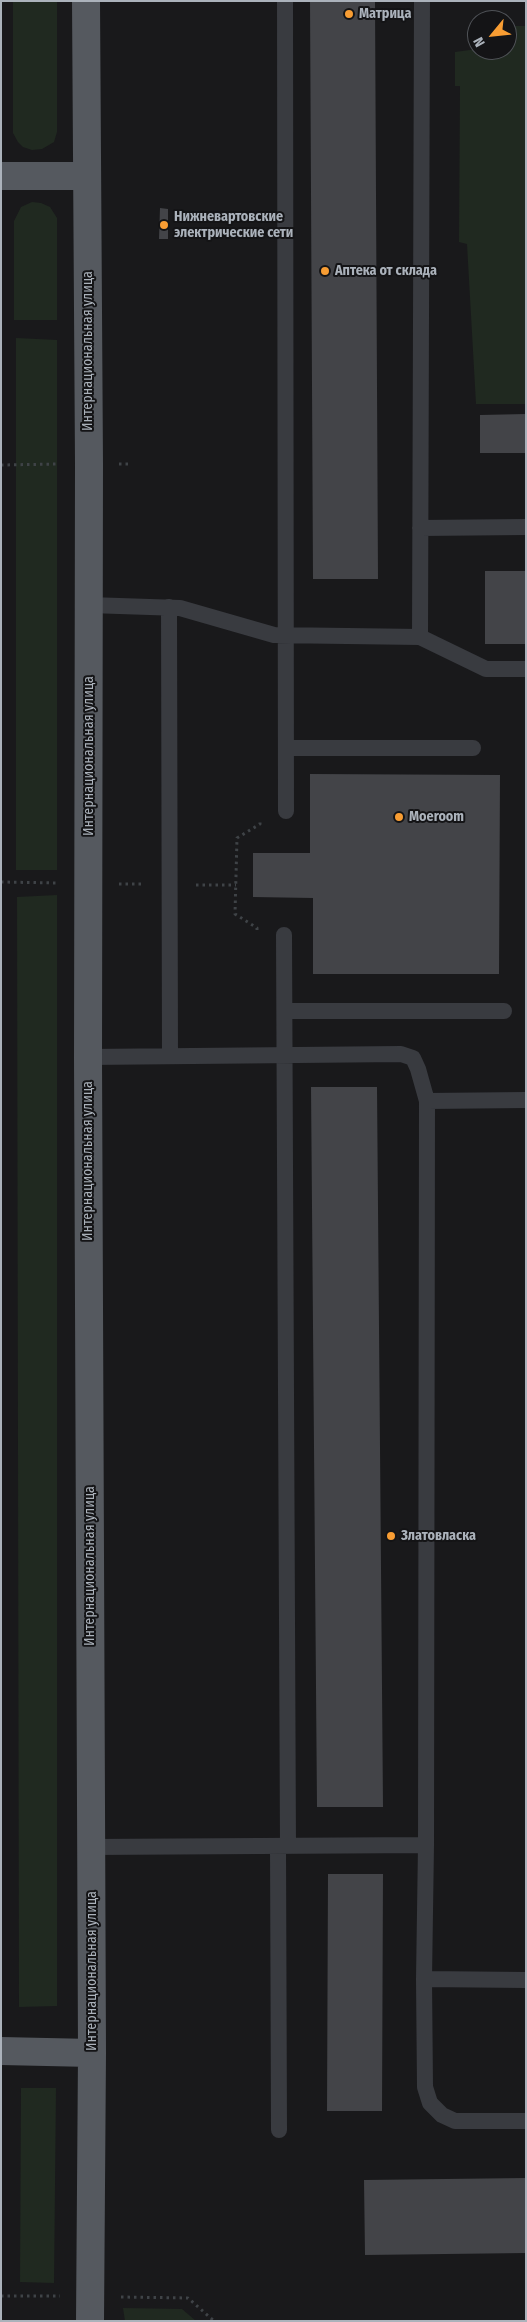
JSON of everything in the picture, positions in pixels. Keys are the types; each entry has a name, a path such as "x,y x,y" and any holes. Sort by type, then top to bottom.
{"main road":[{"name":"Интернациональная улица","path":"86,1 92,1847 90,2321"},
{"path":"1,176 87,176"},
{"path":"1,2051 92,2053"}],"lane":[{"path":"285,1 286,811"},
{"path":"420,637 422,1"},
{"path":"420,528 526,527"},
{"path":"89,605 169,607 274,634 420,637 486,669 526,668"},
{"path":"169,607 170,1056"},
{"path":"286,748 474,748"},
{"path":"279,2130 283,1846 284,935"},
{"path":"284,1011 504,1012"},
{"path":"88,1057 401,1054 413,1058 418,1069 427,1101 425,2087 430,2103 442,2115 455,2121 526,2121"},
{"path":"427,1101 526,1100"},
{"path":"92,1847 426,1845"},
{"path":"424,1979 526,1980"}],"path":[{"path":"257,937 257,928 236,914 237,838 260,824 260,814"}],"shaded area":[{"path":"13,1 57,1 57,132 54,142 42,149 32,150 23,147 13,133"},
{"path":"517,26 526,26 526,404 476,404 467,244 459,242 460,86 455,86 455,52 467,50 467,60 517,60"},
{"path":"32,202 50,207 57,218 57,320 14,320 14,221 21,207"},
{"path":"16,338 57,340 57,870 16,870"},
{"path":"57,895 57,2006 19,2007 17,897"},
{"path":"21,2088 56,2088 54,2283 20,2282"},
{"path":"123,2308 182,2309 196,2321 125,2321"}],"building":[{"path":"310,1 375,1 378,579 313,579"},
{"path":"160,208 168,209 168,239 159,239"},
{"path":"526,414 526,453 480,453 480,415"},
{"path":"485,571 526,571 526,644 485,644"},
{"path":"310,774 500,775 499,974 313,974 313,898 253,897 253,853 310,853"},
{"path":"311,1087 377,1087 383,1807 317,1807"},
{"path":"328,1874 383,1874 382,2111 327,2111"},
{"path":"526,2178 526,2253 365,2255 364,2180"}],"place":[{"name":"Матрица","path":"349,14"},
{"name":"Нижневартовские электрические сети","path":"164,225"},
{"name":"Аптека от склада","path":"325,271"},
{"name":"Moeroom","path":"399,817"},
{"name":"Златовласка","path":"391,1536"}]}
